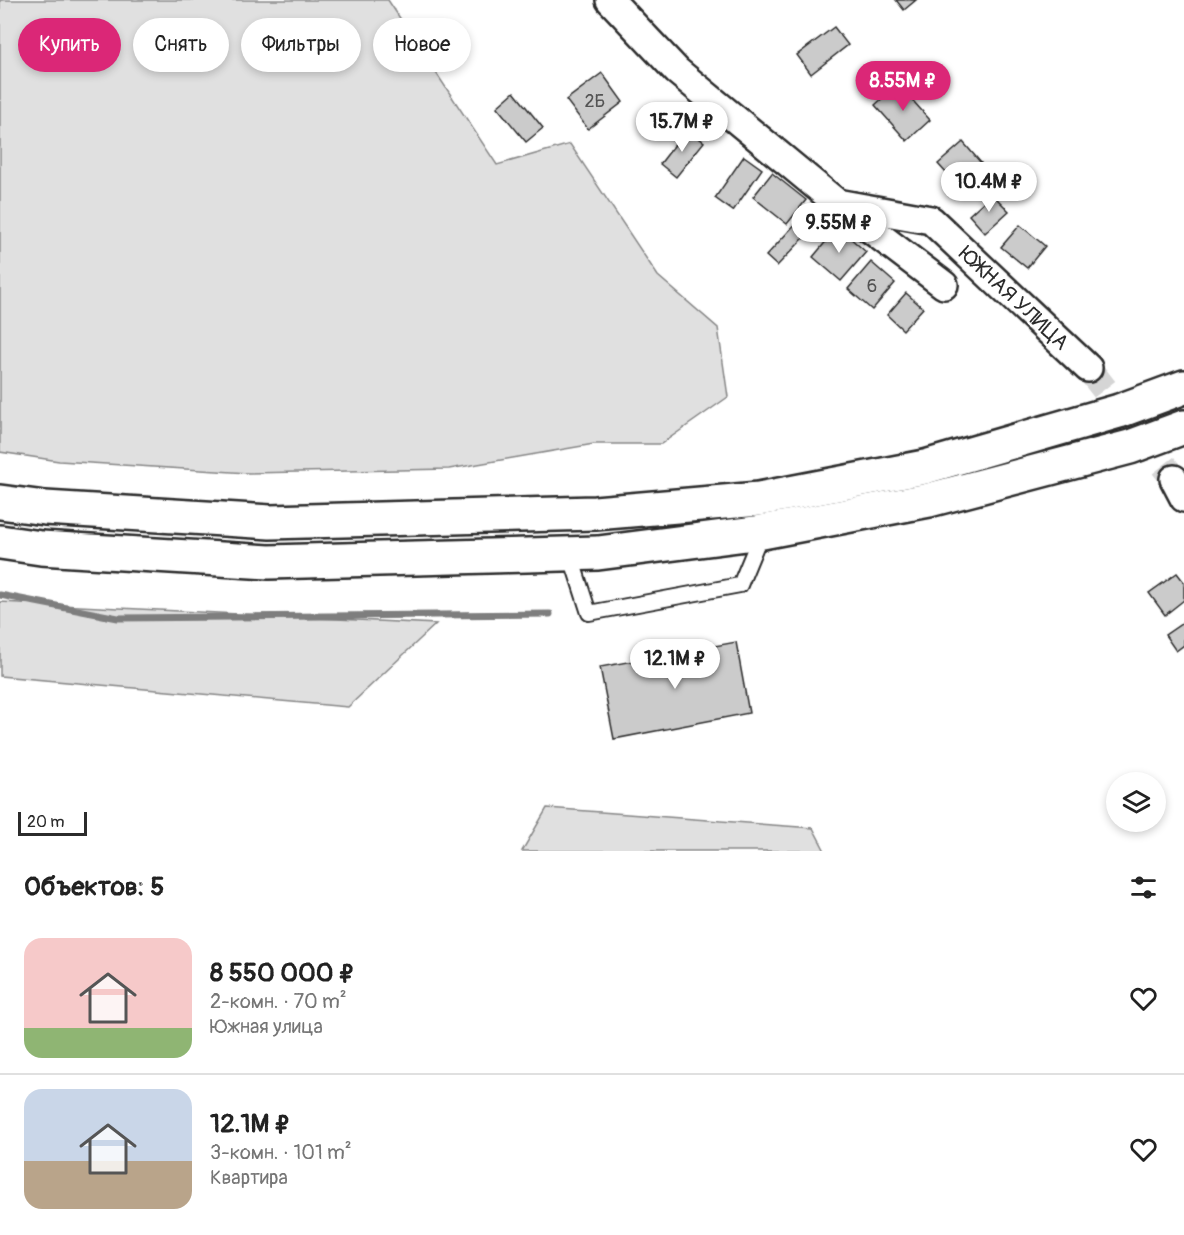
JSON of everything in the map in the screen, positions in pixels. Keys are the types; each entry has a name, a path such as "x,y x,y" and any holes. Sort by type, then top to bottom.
{"main road":[{"path":"0,502 45,508 270,522 595,513 759,499 925,467 1119,411 1184,387"},
{"path":"0,542 41,548 269,562 598,553 762,532 929,500 1130,447 1184,427"}],"street":[{"name":"ЮЖНАЯ УЛИЦА","path":"610,0 677,71 837,203 944,285"},
{"name":"ЮЖНАЯ УЛИЦА","path":"837,203 931,220 1088,368"}],"lane":[{"path":"570,554 589,613 740,585 762,532"}],"shaded area":[{"path":"0,0 388,0 400,18 373,18 373,72 436,72 497,165 570,144 658,276 718,328 728,397 661,444 594,444 449,469 248,473 59,461 0,452"},
{"path":"0,602 436,624 348,707 0,676"},
{"path":"547,808 813,828 825,851 522,851"}],"building":[{"path":"896,0 916,0 904,10"},
{"path":"834,27 848,45 811,74 797,55"},
{"path":"602,73 623,102 588,129 566,100"},
{"path":"898,84 930,120 907,141 875,105"},
{"path":"514,92 543,128 526,142 497,107"},
{"path":"687,129 704,142 676,177 660,164"},
{"path":"963,142 981,163 957,185 938,164"},
{"path":"744,156 762,169 733,211 715,198"},
{"path":"772,173 806,200 787,224 753,197"},
{"path":"992,194 1009,211 985,233 969,215"},
{"path":"810,208 822,219 777,266 766,256"},
{"path":"1020,225 1045,246 1027,268 1001,247"},
{"path":"838,227 866,252 841,281 813,257"},
{"path":"871,262 895,283 872,310 848,289"},
{"path":"906,293 923,308 903,330 887,315"},
{"path":"1177,573 1184,582 1184,600 1165,615 1149,593"},
{"path":"1184,622 1184,645 1176,651 1165,635"},
{"path":"736,642 749,713 614,739 600,667"}],"waterway":[{"path":"0,595 118,618 550,614"}],"tunnel":[{"path":"1088,368 1174,479"}]}
